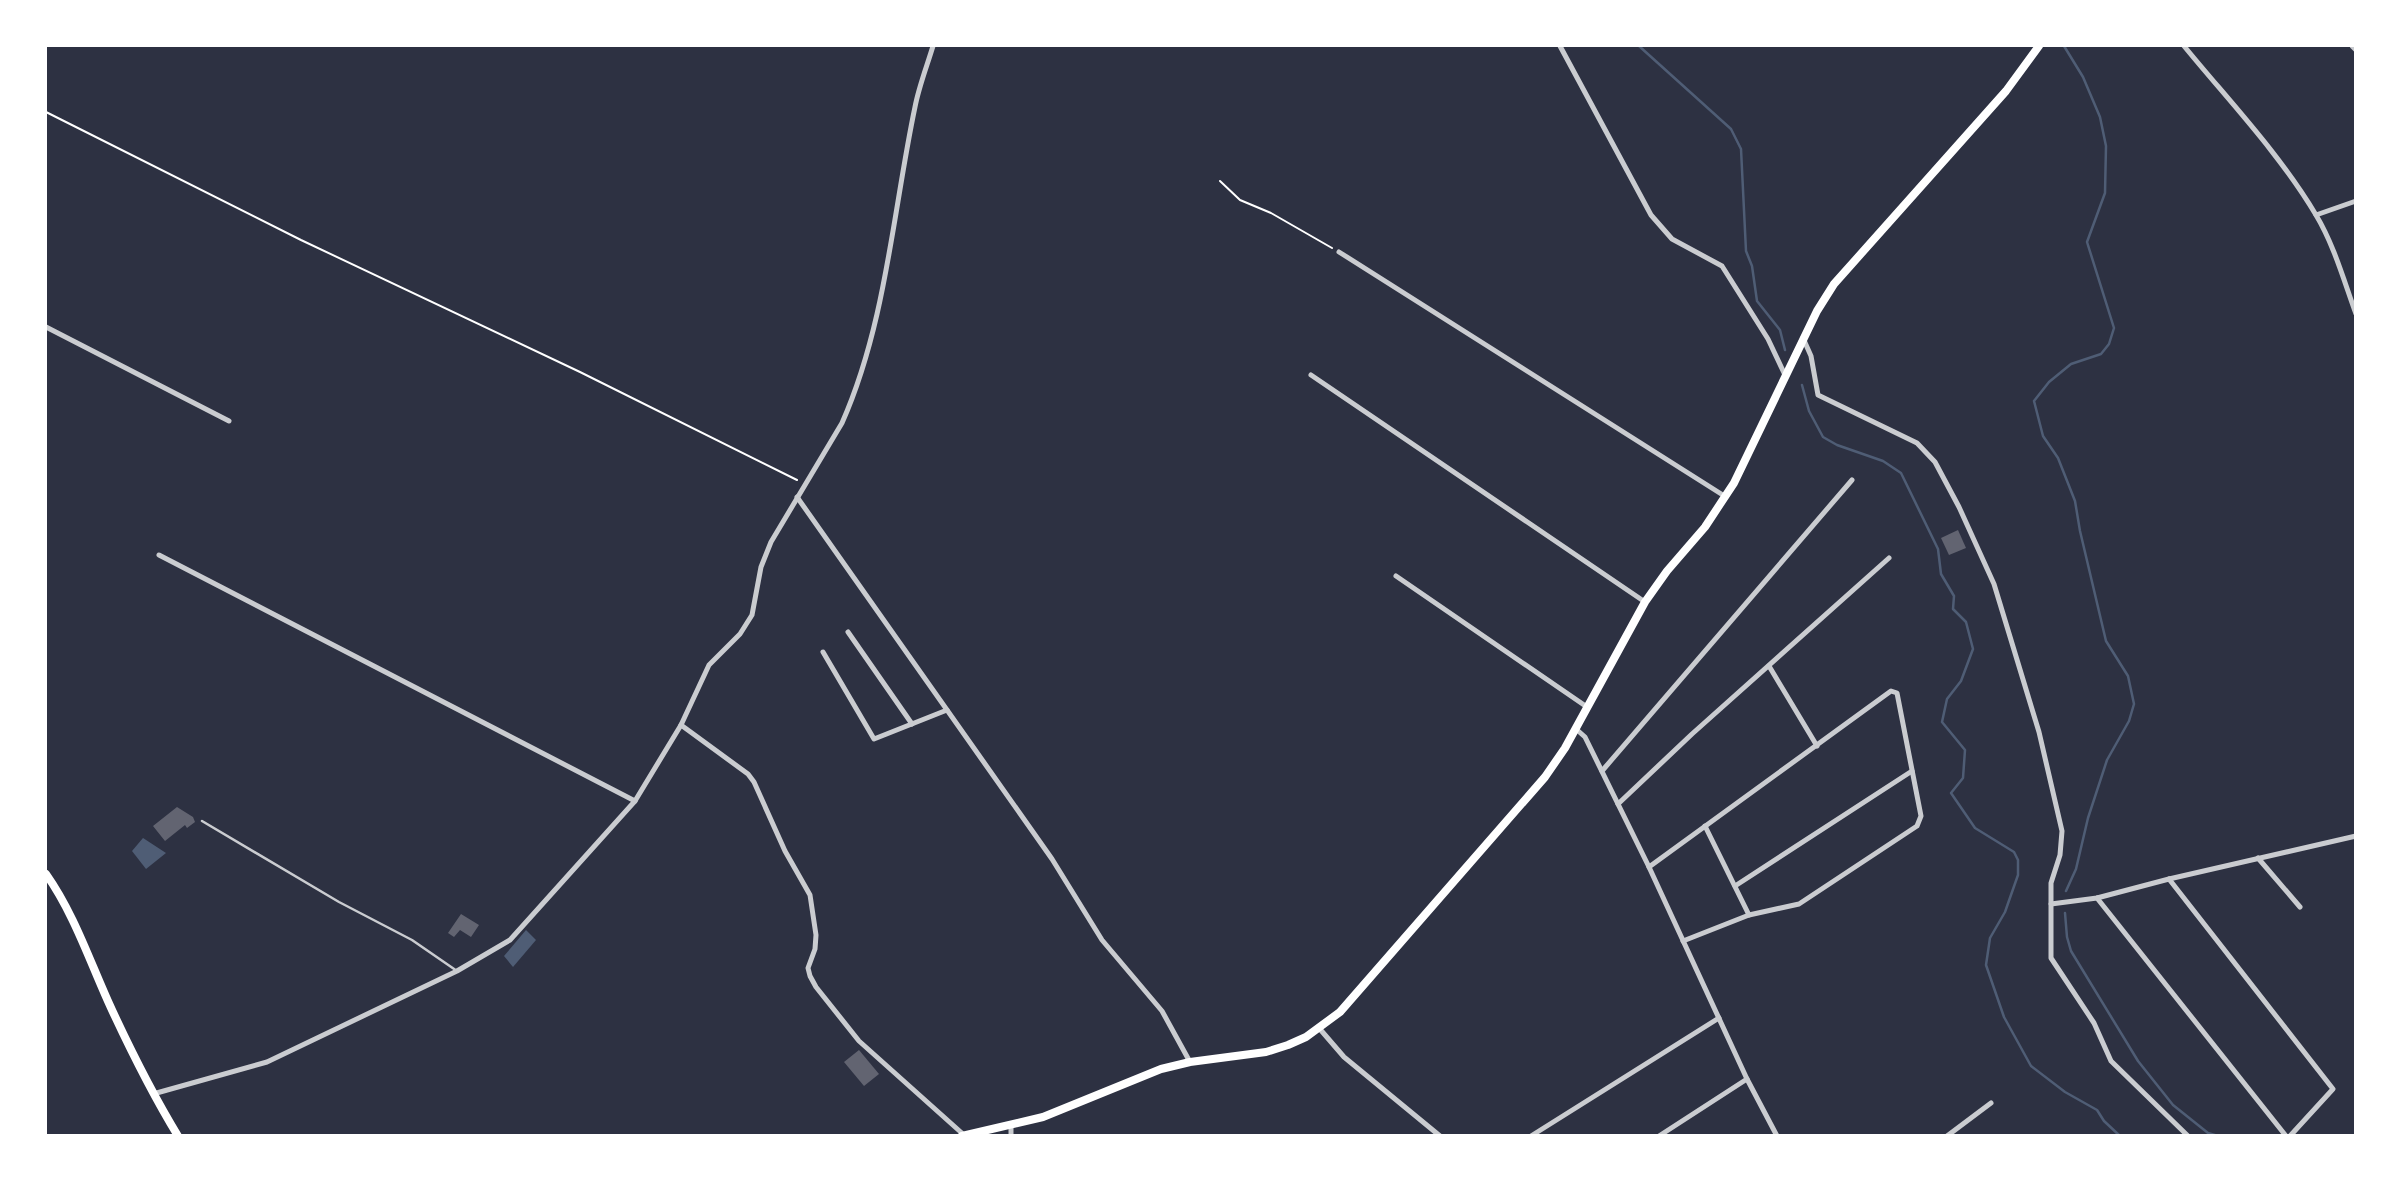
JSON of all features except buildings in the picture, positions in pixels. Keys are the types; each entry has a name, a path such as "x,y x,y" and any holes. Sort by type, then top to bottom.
{"main road":[{"path":"963,1135 1044,1117 1132,1079 1190,1062 1266,1052 1306,1037 1340,1012 1545,777 1576,729 1645,602 1726,497 1803,338 1834,284 2006,91 2039,46"},
{"path":"46,874 57,889 76,928 153,1094 178,1136"}],"street":[{"path":"153,1094 267,1062 457,971 510,940 635,801 681,725 709,665 740,634 752,615 765,555 842,423 862,372 879,303 915,104 933,46"},
{"path":"1560,46 1651,215 1672,239 1722,266 1768,338 1785,375"},
{"path":"2184,46 2262,139 2316,215 2339,264 2356,314"},
{"path":"2352,46 2356,50"},
{"path":"2316,215 2356,201"},
{"path":"1339,252 1726,497"},
{"path":"46,327 229,421"},
{"path":"1803,338 1811,356 1818,395 1917,443 1935,462 1959,507 1994,584 2039,732 2062,831 2060,855 2051,883 2051,958 2094,1023 2111,1061 2188,1136"},
{"path":"1311,374 1645,602"},
{"path":"1602,771 1852,480"},
{"path":"797,498 1070,886 1102,940 1162,1011 1190,1062"},
{"path":"159,555 635,801"},
{"path":"1618,804 1889,558"},
{"path":"1396,576 1587,707"},
{"path":"848,632 912,724"},
{"path":"823,652 874,739 947,710"},
{"path":"1769,666 1817,746"},
{"path":"1649,867 1891,691 1897,693 1920,821 1917,826 1798,904 1749,915 1683,941"},
{"path":"681,725 754,782 785,851 810,895 816,935 815,949 808,968 816,987 859,1041 963,1135"},
{"path":"1576,729 1585,737 1602,771 1747,1079 1777,1136"},
{"path":"1735,886 1912,771"},
{"path":"1705,827 1749,915"},
{"path":"2051,904 2097,898 2356,836"},
{"path":"2259,858 2300,907"},
{"path":"2097,898 2288,1136 2333,1089 2169,879"},
{"path":"1531,1136 1719,1018"},
{"path":"1320,1028 1344,1057 1440,1136"},
{"path":"1659,1136 1747,1079"},
{"path":"1947,1136 1991,1103"},
{"path":"1011,1125 1011,1136"}],"lane":[{"path":"202,821 366,917 412,940 457,971"}],"path":[{"path":"46,112 301,240 580,372 804,484"},
{"path":"1220,181 1240,200 1271,213 1339,252"}],"water":[{"path":"143,838 166,853 146,869 132,851"},
{"path":"526,930 536,940 513,967 504,956"}],"waterway":[{"path":"1639,46 1731,129 1741,149 1746,251 1752,266 1757,301 1780,330 1785,350"},
{"path":"2064,46 2083,77 2100,117 2106,146 2105,193 2087,242 2114,328 2109,344 2101,354 2071,364 2049,382 2034,401 2043,436 2058,458 2075,501 2106,641 2128,676 2134,704 2129,721 2107,760 2088,818 2076,869 2066,891"},
{"path":"1802,385 1809,411 1823,437 1837,445 1883,461 1901,473 1938,549 1941,574 1954,596 1953,609 1966,622 1973,649 1961,681 1947,699 1942,722 1965,750 1963,778 1951,793 1975,828 2014,852 2018,860 2018,875 2005,912 1990,938 1986,965 2004,1017 2031,1066 2065,1092 2097,1110 2120,1136"},
{"path":"2065,913 2071,951 2138,1061 2173,1105 2208,1133 2218,1136"}]}
